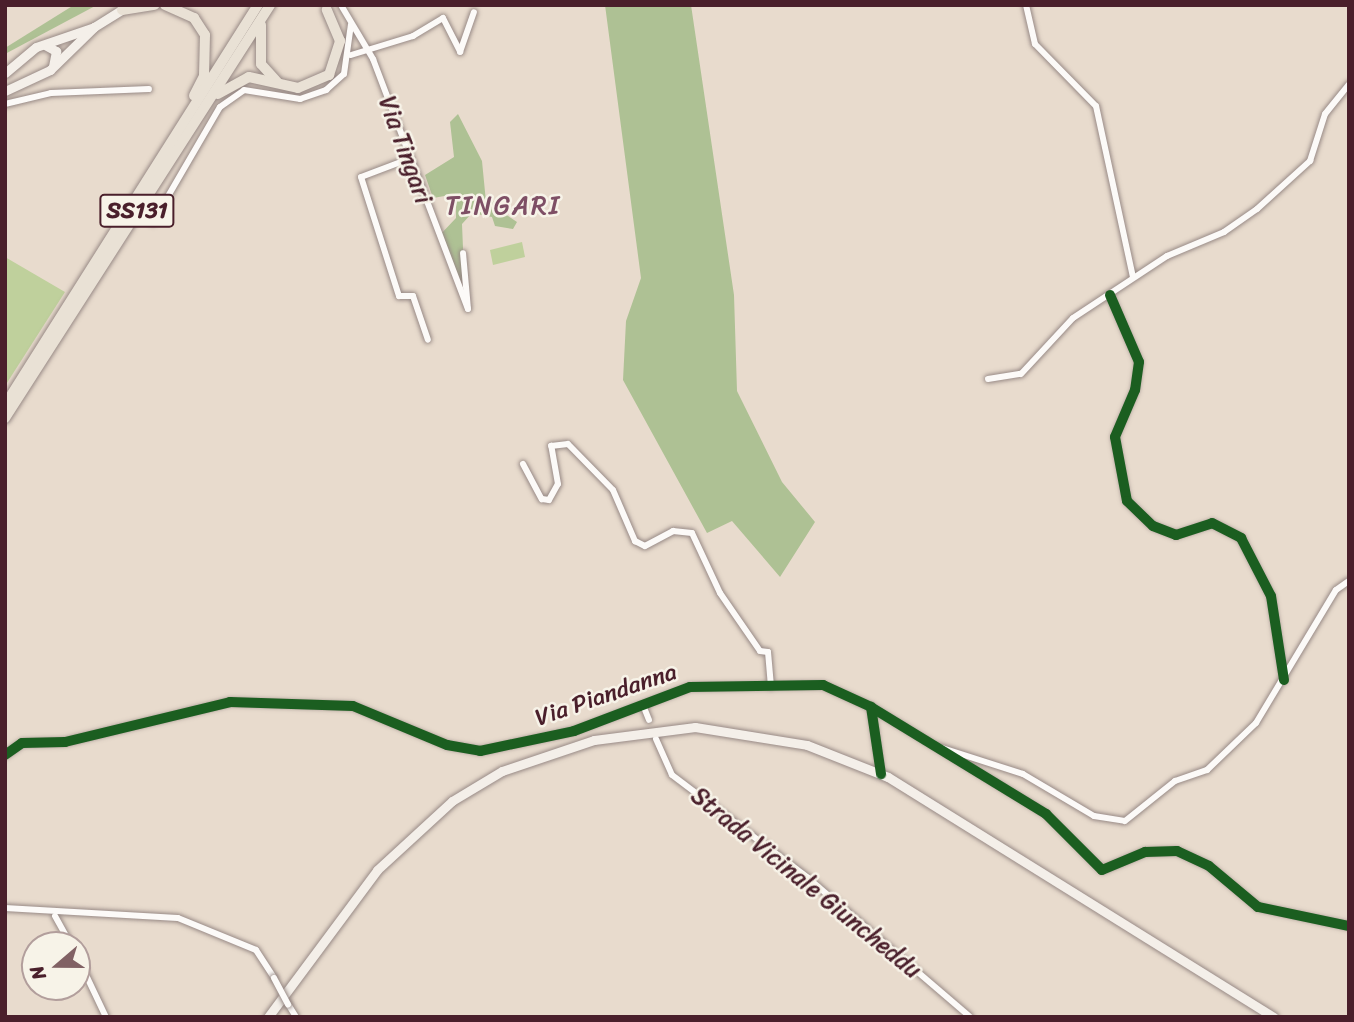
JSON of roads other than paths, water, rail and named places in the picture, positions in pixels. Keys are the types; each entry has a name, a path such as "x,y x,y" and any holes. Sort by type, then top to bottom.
{"highway":[{"path":"125,8 155,5"},
{"path":"159,161 204,76 207,55 194,18 165,5"},
{"name":"SS131","path":"5,405 258,5"},
{"path":"270,5 257,47 268,76 285,88"},
{"name":"SS131","path":"5,418 270,5"},
{"path":"174,152 227,85 249,77 285,88 314,86 338,61 340,41 332,6"}],"main road":[{"path":"5,73 45,45 94,27 125,8"},
{"path":"5,91 52,67 94,27"},
{"path":"45,45 56,53 52,67"},
{"path":"21,61 22,71 36,77"},
{"path":"268,1017 396,848 452,801 502,772 594,740 695,727 807,745 881,774 966,821 1101,914 1273,1017"}],"street":[{"path":"1026,5 1035,44 1096,106 1133,277"},
{"name":"Via Tingari","path":"332,6 351,23 369,51 406,160 468,309 463,253"},
{"path":"153,222 232,96 244,90 313,96 341,79 351,55 369,51 443,18 460,52 474,12"},
{"name":"Via Tingari","path":"351,23 351,55"},
{"path":"988,379 1021,374 1059,329 1133,277 1257,209 1310,160 1325,114 1349,84"},
{"path":"5,104 51,93 149,89"},
{"path":"406,160 361,177 399,296 413,296 428,340"},
{"path":"1110,295 1139,362 1135,390 1115,437 1127,501 1153,526 1175,535 1212,523 1241,538 1271,596 1284,680"},
{"path":"523,464 541,499 549,499 558,484 551,446 568,444 613,490 635,541 645,546 673,531 692,534 720,593 760,651 768,652 771,687"},
{"path":"931,745 1001,765 1094,816 1125,821 1175,781 1207,770 1256,723 1336,590 1349,581"},
{"name":"Via Piandanna","path":"5,755 22,743 65,742 230,702 353,706 447,745 480,751 574,731 690,687 823,685 861,697 871,707 931,745 1046,814 1102,870 1145,852 1177,851 1209,866 1258,907 1349,926"},
{"path":"643,705 649,720"},
{"path":"871,707 881,774"},
{"name":"Strada Vicinale Giuncheddu","path":"656,738 672,775 808,878 970,1017"},
{"path":"5,908 55,916 178,918 256,950 296,1017"},
{"path":"55,916 63,931"},
{"path":"91,985 106,1017"}],"district":[{"name":"TINGARI","path":"503,206"}]}
